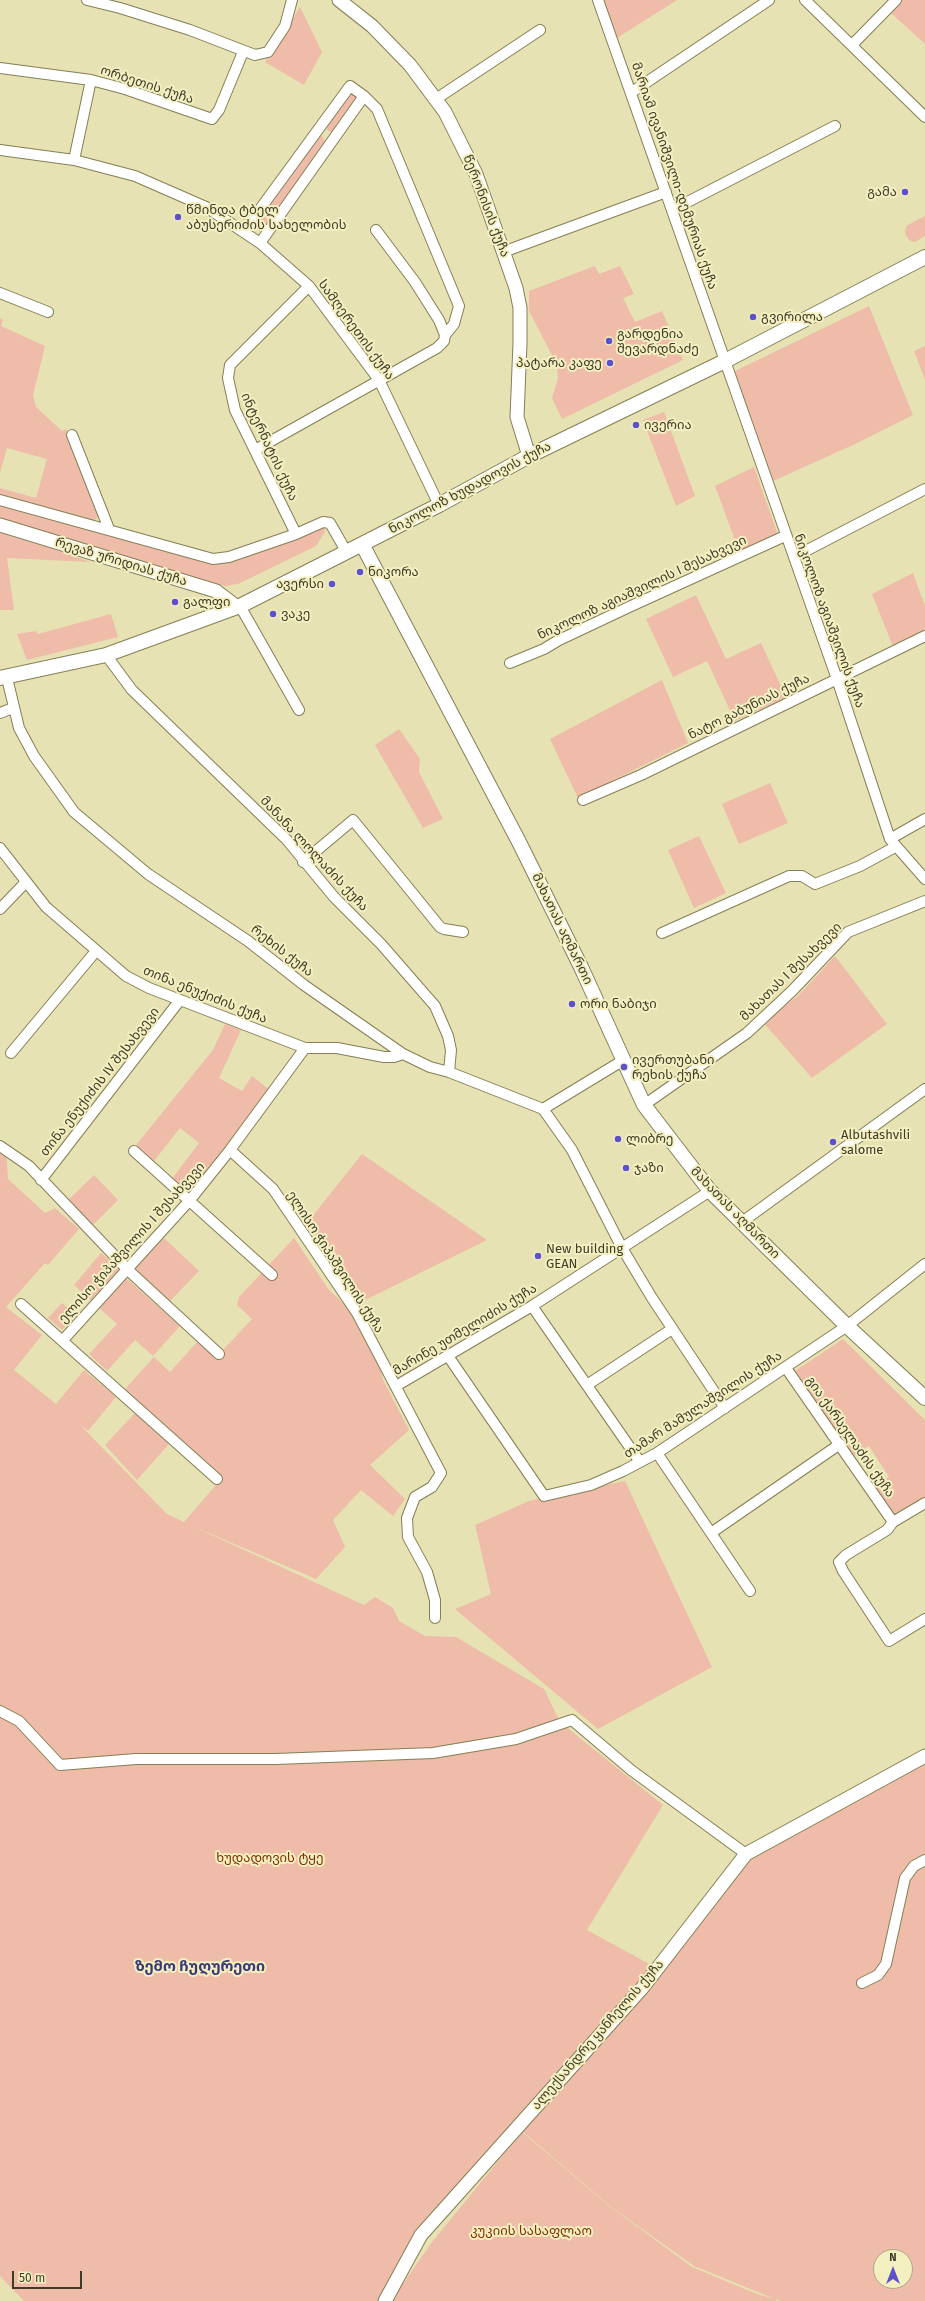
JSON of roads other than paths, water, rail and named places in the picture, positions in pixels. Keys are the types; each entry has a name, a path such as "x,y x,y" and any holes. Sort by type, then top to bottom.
{"main road":[{"name":"ნიკოლოზ ხუდადოვის ქუჩა","path":"4,678 106,655 239,607 346,551 439,505 530,456 725,361 925,257"},
{"name":"მახათას აღმართი","path":"362,544 519,842 591,988 622,1061 644,1105 695,1174 710,1191 847,1326 925,1398"}],"street":[{"path":"87,0 120,8 190,30 243,52 255,55 268,52 285,26 292,0"},
{"name":"წერონისის ქუჩა","path":"339,0 372,26 410,65 445,112 476,174 516,288 520,308 517,417 530,456"},
{"name":"მარიამ ივანიშვილი-დემურიას ქუჩა","path":"598,0 632,92 725,361"},
{"path":"632,92 769,0"},
{"path":"805,0 925,117"},
{"path":"852,45 896,0"},
{"path":"436,99 540,30"},
{"name":"ორბეთის ქუჩა","path":"0,68 91,80 125,89 212,119 219,110 243,52"},
{"path":"74,160 91,80"},
{"path":"244,231 350,86 377,108 458,306 454,324 445,335 444,341 437,348 255,450"},
{"path":"260,243 364,96"},
{"path":"672,210 834,126"},
{"name":"სამღერეთის ქუჩა","path":"0,150 74,160 134,176 206,207 260,243 310,286 379,380 439,505"},
{"path":"503,252 666,192"},
{"path":"376,230 415,282 439,320 445,335"},
{"name":"ინტერნატის ქუჩა","path":"296,534 235,410 231,395 228,370 234,361 310,286"},
{"path":"0,293 48,312"},
{"name":"ნიკოლოზ აგიაშვილის ქუჩა","path":"725,361 892,843 925,879"},
{"path":"72,435 108,529"},
{"path":"794,557 925,489"},
{"path":"0,500 213,558 229,557 296,534 323,522 330,523 346,551"},
{"name":"რევაზ ურიდიას ქუჩა","path":"0,525 216,591 239,607"},
{"name":"ნიკოლოზ აგიაშვილის I შესახვევი","path":"510,663 544,649 559,640 629,606 785,536"},
{"path":"239,607 299,710"},
{"name":"ნატო გაბუნიას ქუჩა","path":"583,800 641,775 925,636"},
{"name":"მანანა ლოლაძის ქუჩა","path":"106,655 132,690 287,840 303,862 334,897 381,944 435,1006 448,1036 451,1050 449,1072"},
{"name":"რეხის ქუჩა","path":"4,678 19,728 34,756 74,812 148,874 248,940 304,985 403,1054 430,1067 449,1072 543,1109"},
{"path":"0,713 13,708"},
{"path":"662,933 790,876 802,876 815,884 860,866 925,819"},
{"path":"303,862 353,820 440,927 464,932"},
{"name":"თინა ენუქიძის ქუჩა","path":"0,848 46,907 126,976 180,1000 306,1048 337,1048 384,1057 394,1057 403,1054"},
{"path":"0,909 26,882"},
{"name":"მახათას I შესახვევი","path":"644,1105 747,1033 792,991 848,932 925,901"},
{"path":"12,1053 96,951"},
{"name":"თინა ენუქიძის IV შესახვევი","path":"41,1180 180,1000"},
{"path":"230,1150 306,1048"},
{"path":"622,1061 543,1109 572,1150 622,1248 672,1329 725,1408"},
{"path":"742,1222 925,1089"},
{"path":"0,1146 29,1166 128,1270 219,1354"},
{"name":"ელისო ჭიპაშვილის I შესახვევი","path":"217,1479 63,1340 190,1200 230,1150"},
{"name":"ელისო ჭიპაშვილის ქუჩა","path":"230,1150 273,1189 356,1314 396,1386 441,1473 432,1486 415,1497 407,1518 408,1537 427,1572 435,1600 435,1618"},
{"path":"134,1151 272,1275"},
{"name":"მარინე უთმელიძის ქუჩა","path":"396,1386 532,1306 710,1191"},
{"name":"თამარ მამულაშვილის ქუჩა","path":"448,1356 544,1496 591,1485 657,1453 847,1326 925,1264"},
{"path":"21,1304 63,1340"},
{"path":"532,1306 640,1462"},
{"path":"586,1385 672,1329"},
{"name":"გია ქარსელაძის ქუჩა","path":"786,1368 893,1522"},
{"path":"711,1533 840,1444"},
{"path":"657,1453 750,1591"},
{"path":"925,1503 893,1522 887,1530 842,1558 839,1562 840,1566 889,1641 925,1619"},
{"path":"0,1711 19,1721 60,1765 136,1759 276,1758 433,1753 516,1739 572,1720 631,1770 746,1854"},
{"name":"ალექსანდრე ყანჩელის ქუჩა","path":"385,2301 421,2235 643,1987 746,1854 925,1756"},
{"path":"862,1983 878,1976 886,1964 905,1878 914,1866 925,1860"}],"place":[{"name":"გამა","path":"905,192"},
{"name":"წმინდა ტბელ აბუსერიძის სახელობის","path":"178,217"},
{"name":"გვირილა","path":"753,317"},
{"name":"გარდენია შევარდნაძე","path":"609,341"},
{"name":"პატარა კაფე","path":"610,363"},
{"name":"ივერია","path":"636,425"},
{"name":"ნიკორა","path":"360,572"},
{"name":"ავერსი","path":"332,584"},
{"name":"გალფი","path":"175,602"},
{"name":"ვაკე","path":"273,614"},
{"name":"ორი ნაბიჯი","path":"572,1004"},
{"name":"ივერთუბანი რეხის ქუჩა","path":"624,1067"},
{"name":"ლიბრე","path":"618,1139"},
{"name":"Albutashvili salome","path":"833,1142"},
{"name":"ჯაზი","path":"626,1168"},
{"name":"New building GEAN","path":"538,1256"}],"district":[{"name":"ზემო ჩუღურეთი","path":"200,1967"}],"park label":[{"name":"ხუდადოვის ტყე","path":"270,1858"},
{"name":"კუკიის სასაფლაო","path":"531,2231"}]}
